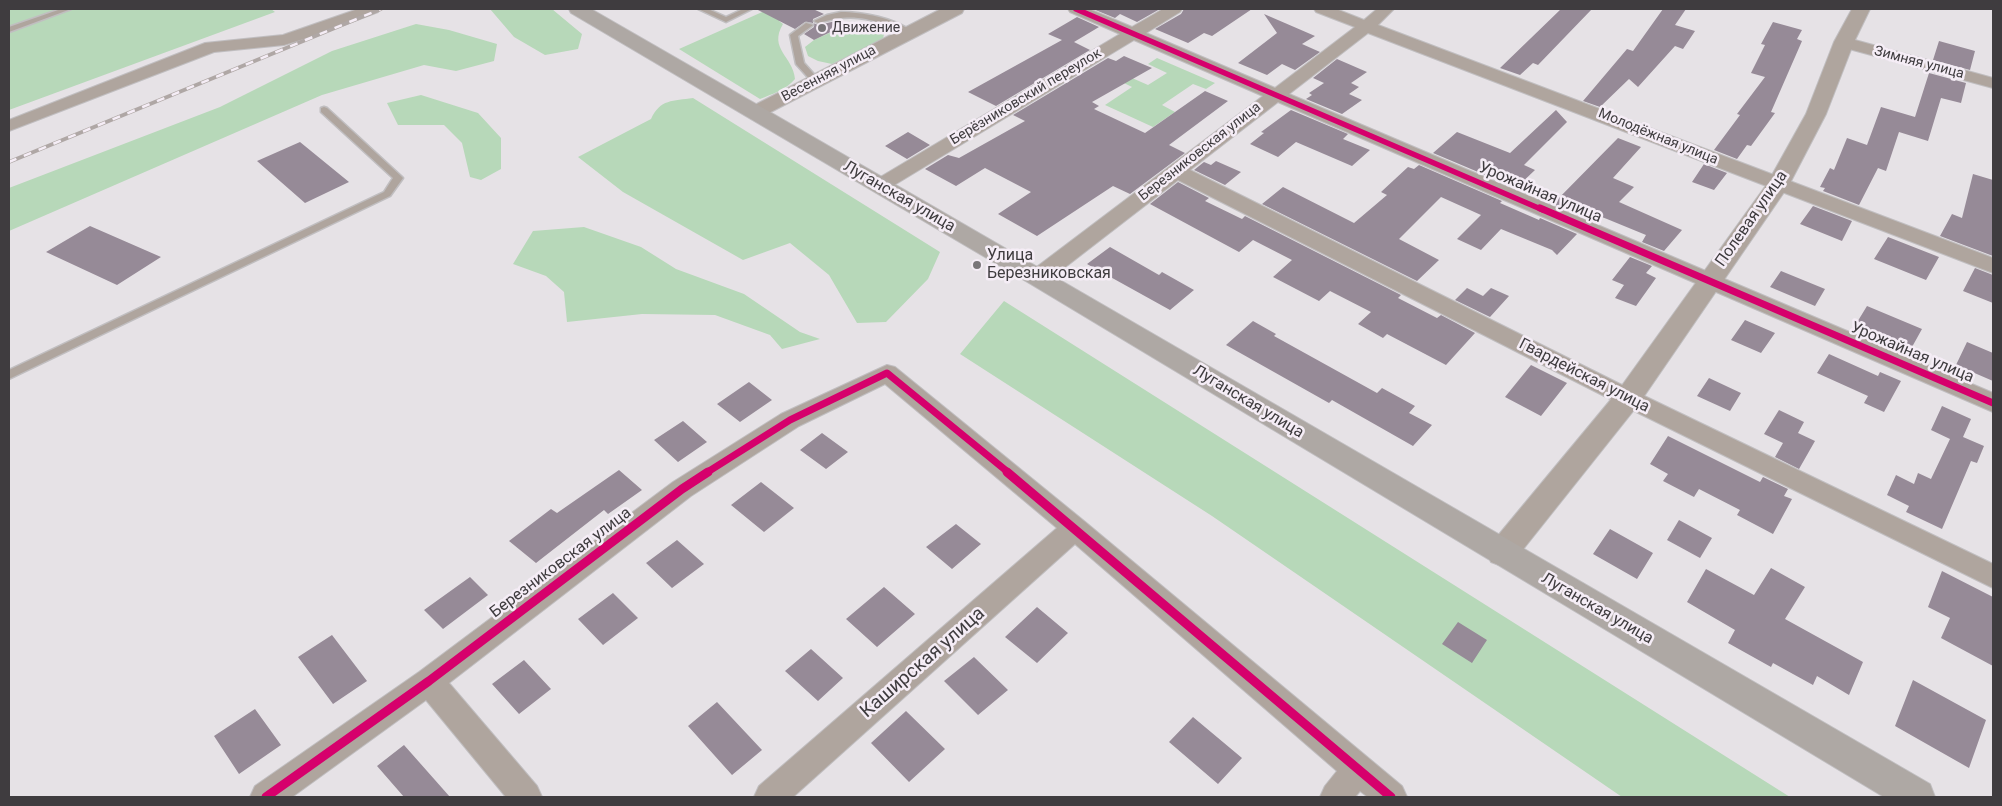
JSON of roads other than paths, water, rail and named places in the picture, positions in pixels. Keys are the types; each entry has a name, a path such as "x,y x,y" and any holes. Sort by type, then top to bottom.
{"highway":[{"name":"Луганская улица","path":"578,9 1038,277 1917,797"}],"street":[{"path":"9,126 210,46 284,40 314,32 372,9"},
{"name":"Весенняя улица","path":"756,112 955,9"},
{"name":"Урожайная улица","path":"1076,9 1993,403"},
{"name":"Берёзниковский переулок","path":"879,186 1131,33 1174,9"},
{"name":"Молодёжная улица","path":"1322,9 1368,25 1778,185 1993,266"},
{"name":"Березниковская улица","path":"1038,277 1275,94 1368,25 1386,9"},
{"name":"Полевая улица","path":"1502,553 1628,398 1709,280 1778,185 1816,114 1844,42 1861,9"},
{"name":"Зимняя улица","path":"1844,42 1993,83"},
{"name":"Гвардейская улица","path":"1176,171 1628,398 1993,578"},
{"name":"Березниковская улица","path":"266,797 430,681 682,489 790,420 887,373 1075,528"},
{"path":"1075,528 1392,797"},
{"name":"Каширская улица","path":"770,797 1075,528"},
{"path":"430,681 526,797"},
{"path":"1336,797 1358,769"}],"lane":[{"path":"9,30 67,9"},
{"path":"702,9 726,20 748,9"},
{"path":"818,21 830,15 855,13 908,32"},
{"path":"808,25 794,35 800,64 816,81"},
{"path":"9,375 387,194 398,178 324,110"}],"railway":[{"path":"9,162 381,9"}],"place":[{"name":"Движение","path":"822,28"},
{"name":"Улица Березниковская","path":"977,265"}]}
